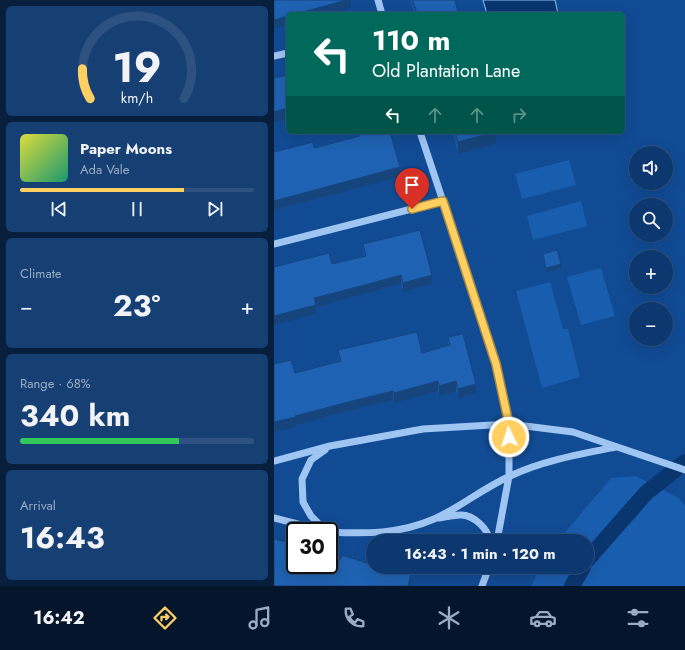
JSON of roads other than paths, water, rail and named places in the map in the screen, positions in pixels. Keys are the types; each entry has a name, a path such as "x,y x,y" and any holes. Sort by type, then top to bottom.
{"street":[{"path":"378,0 381,12"},
{"path":"274,56 286,53"},
{"path":"421,134 496,364 509,424 509,476 498,534"},
{"path":"274,244 443,201"},
{"path":"274,461 330,446 423,429 509,424 573,432 685,470"},
{"path":"317,522 311,516 303,502 302,479 311,460 330,446"},
{"path":"338,532 365,534 403,530 434,519 509,476 566,457 616,447"},
{"path":"434,519 463,515 478,522 489,534"},
{"path":"274,518 290,522"},
{"path":"482,586 486,574"}],"waterway":[{"path":"594,552 646,493 685,462"},
{"path":"572,586 579,574"}]}
